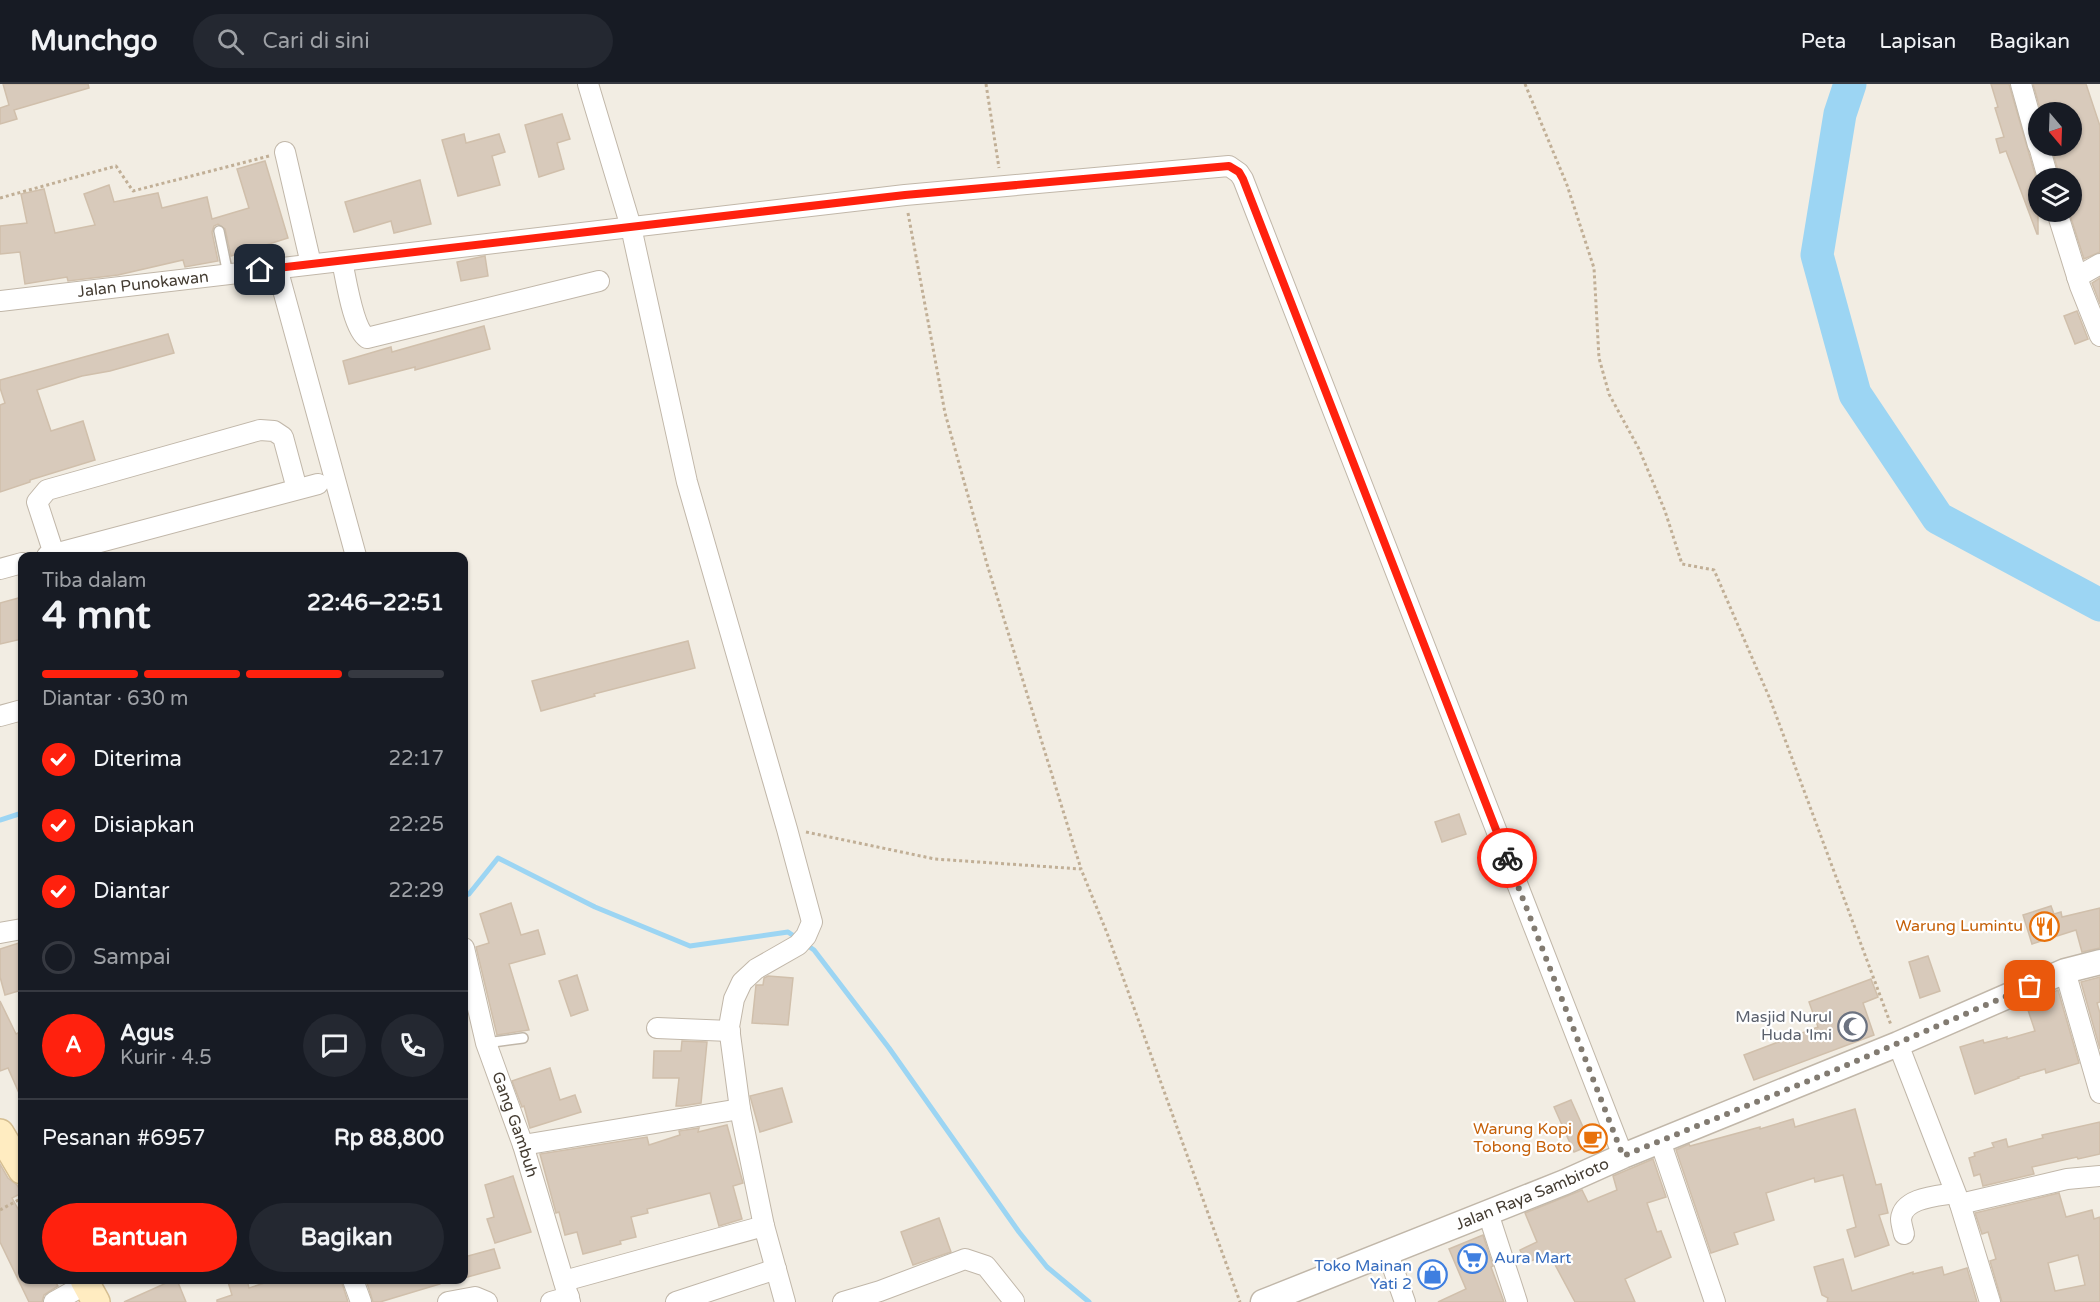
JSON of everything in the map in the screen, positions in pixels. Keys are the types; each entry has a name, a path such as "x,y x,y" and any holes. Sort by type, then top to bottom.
{"main road":[{"path":"0,1133 18,1163"}],"street":[{"path":"588,84 631,227 687,482 812,922 802,941 756,969 742,982 734,999 730,1031 740,1109 764,1226 785,1302"},
{"path":"2021,84 2028,108"},
{"path":"285,152 311,264"},
{"name":"Jalan Punokawan","path":"0,301 905,195 1229,166 1239,172 1623,1156"},
{"path":"2060,222 2077,277 2100,336"},
{"path":"342,261 356,320 362,334 368,338 599,281"},
{"path":"2077,277 2100,264"},
{"path":"277,268 355,552"},
{"path":"50,552 37,502 47,490 260,430 274,431 283,437 297,489"},
{"path":"62,552 318,484"},
{"path":"0,569 18,564"},
{"path":"0,716 18,711"},
{"path":"0,933 18,930"},
{"name":"Jalan Raya Sambiroto","path":"1263,1302 1565,1182 1623,1156 1898,1044 2065,971 2100,962"},
{"name":"Gang Gambuh","path":"468,965 486,1044 523,1145 563,1295"},
{"path":"2065,971 2100,1093"},
{"path":"657,1028 730,1031"},
{"path":"1898,1044 1958,1198 1990,1302"},
{"path":"523,1145 740,1109"},
{"path":"1660,1141 1715,1302"},
{"path":"1904,1234 1901,1219 1906,1207 1913,1202 1958,1198 2067,1179 2100,1176"},
{"path":"1488,1213 1517,1302"},
{"path":"563,1295 764,1226"},
{"path":"1387,1251 1405,1302"},
{"path":"843,1302 880,1291 965,1259 986,1266 1014,1301"},
{"path":"676,1302 776,1269"},
{"path":"354,1284 361,1302"},
{"path":"54,1302 88,1288"},
{"path":"448,1302 475,1297 488,1302"}],"lane":[{"path":"219,231 228,274"},
{"path":"486,1044 523,1038"}],"path":[{"path":"986,84 1002,185"},
{"path":"1525,84 1567,184 1594,268 1599,358 1609,394 1640,449 1665,511 1682,564 1713,570 1718,581 1770,699 1898,1044"},
{"path":"0,198 116,166 133,191 285,152"},
{"path":"905,195 945,413 987,564 1081,869 1107,933 1240,1302"},
{"path":"787,829 935,859 1081,869"},
{"path":"0,1210 18,1200"}],"building":[{"path":"3,84 88,84 89,88 14,110 17,119 0,124 0,108 9,105"},
{"path":"1991,84 2009,84 2033,168 2028,168 2028,210 2006,151 2000,153 1996,139 2004,137 1995,108 1998,107"},
{"path":"2033,84 2086,84 2100,126 2100,252 2084,259 2072,222 2082,222 2082,168 2057,168 2054,156 2082,156 2082,102 2038,102"},
{"path":"562,114 570,139 557,143 564,169 539,177 525,125"},
{"path":"464,134 466,143 499,134 505,152 492,156 500,185 458,196 442,140"},
{"path":"265,161 288,238 231,256 225,229 218,224 214,226 212,232 218,261 185,267 183,260 118,275 68,281 67,277 25,284 20,252 0,254 0,226 27,223 21,194 44,189 55,233 95,225 84,194 109,185 114,202 158,193 162,208 207,197 212,219 249,208 237,169"},
{"path":"420,180 431,224 394,233 391,221 354,232 345,202"},
{"path":"2033,222 2038,222 2037,234"},
{"path":"485,256 488,276 461,281 457,262"},
{"path":"2100,278 2100,304 2092,283"},
{"path":"2077,311 2088,339 2075,344 2064,316"},
{"path":"484,326 490,349 415,370 415,367 349,384 343,361 391,347 392,352"},
{"path":"168,334 174,353 37,390 51,431 83,421 95,460 0,492 0,405 5,403 0,380"},
{"path":"18,598 18,640 0,644 0,603"},
{"path":"688,641 695,668 594,694 595,696 541,711 532,681"},
{"path":"1459,814 1466,834 1442,842 1435,822"},
{"path":"511,903 521,935 538,930 545,954 509,964 529,1030 497,1035 476,947 489,943 480,914"},
{"path":"2051,906 2054,914 2061,912 2062,917 2100,908 2100,948 2082,952 2076,930 2032,944 2023,915"},
{"path":"18,943 18,991 5,995 0,977 0,949"},
{"path":"1928,956 1940,991 1920,998 1909,962"},
{"path":"577,975 588,1010 571,1016 559,981"},
{"path":"768,976 793,978 788,1025 752,1023 756,985 763,985 764,978"},
{"path":"2100,977 2100,1002 2097,1003 2100,1013 2100,1049 2081,982"},
{"path":"1871,979 1878,997 1863,1003 1874,1035 1754,1080 1744,1055 1818,1027 1809,1002"},
{"path":"2058,990 2079,1063 2046,1073 2045,1069 2018,1077 1975,1094 1960,1047 1983,1040 1984,1043 2035,1031 2026,1004"},
{"path":"0,1001 16,1034 18,1033 18,1091 8,1068 0,1071"},
{"path":"682,1041 707,1042 701,1103 676,1106 679,1078 653,1078 654,1051 681,1051"},
{"path":"550,1068 560,1100 575,1095 581,1112 530,1128 524,1106 522,1107 512,1081"},
{"path":"782,1088 792,1122 760,1132 750,1096"},
{"path":"1571,1100 1591,1145 1574,1152 1554,1107"},
{"path":"1855,1109 1876,1185 1881,1184 1888,1213 1879,1215 1889,1245 1855,1257 1847,1230 1856,1227 1843,1175 1815,1182 1814,1178 1766,1193 1774,1220 1734,1233 1738,1244 1711,1253 1676,1150 1689,1144 1690,1146 1793,1119 1795,1127"},
{"path":"2100,1122 2100,1154 2032,1167 2034,1174 1983,1186 1980,1174 1974,1176 1969,1158 1975,1156 1974,1153 1994,1147 1992,1143 2006,1139 2008,1147 2043,1138 2042,1135"},
{"path":"727,1125 743,1183 733,1186 742,1219 719,1226 710,1193 647,1209 648,1213 631,1217 636,1237 620,1241 621,1244 583,1254 577,1232 565,1235 559,1212 556,1213 540,1154 647,1137 649,1145 680,1135 679,1131 699,1128 698,1132"},
{"path":"1653,1159 1666,1197 1647,1203 1657,1232 1661,1231 1671,1257 1625,1279 1635,1302 1575,1302 1553,1261 1547,1264 1543,1256 1526,1263 1520,1250 1537,1242 1525,1213 1582,1190 1588,1202 1617,1190 1613,1176"},
{"path":"0,1164 8,1178 18,1187 18,1195 12,1198 18,1209 18,1279 0,1242"},
{"path":"513,1176 531,1232 495,1243 487,1219 494,1217 485,1185"},
{"path":"2059,1193 2066,1217 2092,1210 2094,1219 2100,1217 2100,1302 2002,1302 1990,1261 1996,1259 1988,1232 1982,1234 1975,1213","holes":["2078,1255 2085,1285 2055,1291 2048,1263"]},
{"path":"939,1218 951,1252 913,1265 901,1232"},
{"path":"1483,1235 1493,1266 1491,1267 1504,1302 1438,1302 1466,1289 1449,1249"},
{"path":"494,1249 500,1268 468,1277 468,1256"},
{"path":"1843,1259 1852,1291 1913,1272 1913,1274 1942,1267 1944,1275 1967,1268 1977,1302 1827,1302 1828,1298 1822,1295 1814,1267"},
{"path":"20,1284 57,1284 58,1286 44,1295 42,1302 29,1302"},
{"path":"164,1284 179,1284 186,1302 124,1302"},
{"path":"229,1284 248,1284 249,1288 262,1284 342,1284 348,1302 217,1302 217,1300 232,1295"},
{"path":"367,1284 440,1284 380,1302 373,1302"}],"waterway":[{"path":"1850,84 1840,114 1817,255 1855,394 1938,518 2100,605"},
{"path":"0,820 18,814"},
{"path":"468,894 498,858 595,907 690,946 788,932 814,950 889,1048 1019,1232 1047,1267 1089,1302"}],"way so far":[{"path":"1507,858 1623,1156 1898,1044 2030,986"}],"place":[{"name":"Warung Lumintu","path":"2044,926"},
{"name":"Masjid Nurul Huda 'lmi","path":"1853,1026"},
{"name":"Warung Kopi Tobong Boto","path":"1593,1138"},
{"name":"Aura Mart","path":"1473,1258"},
{"name":"Toko Mainan Yati 2","path":"1433,1275"}],"route":[{"path":"260,270 905,195 1229,166 1239,172 1243,179 1507,858"}]}
